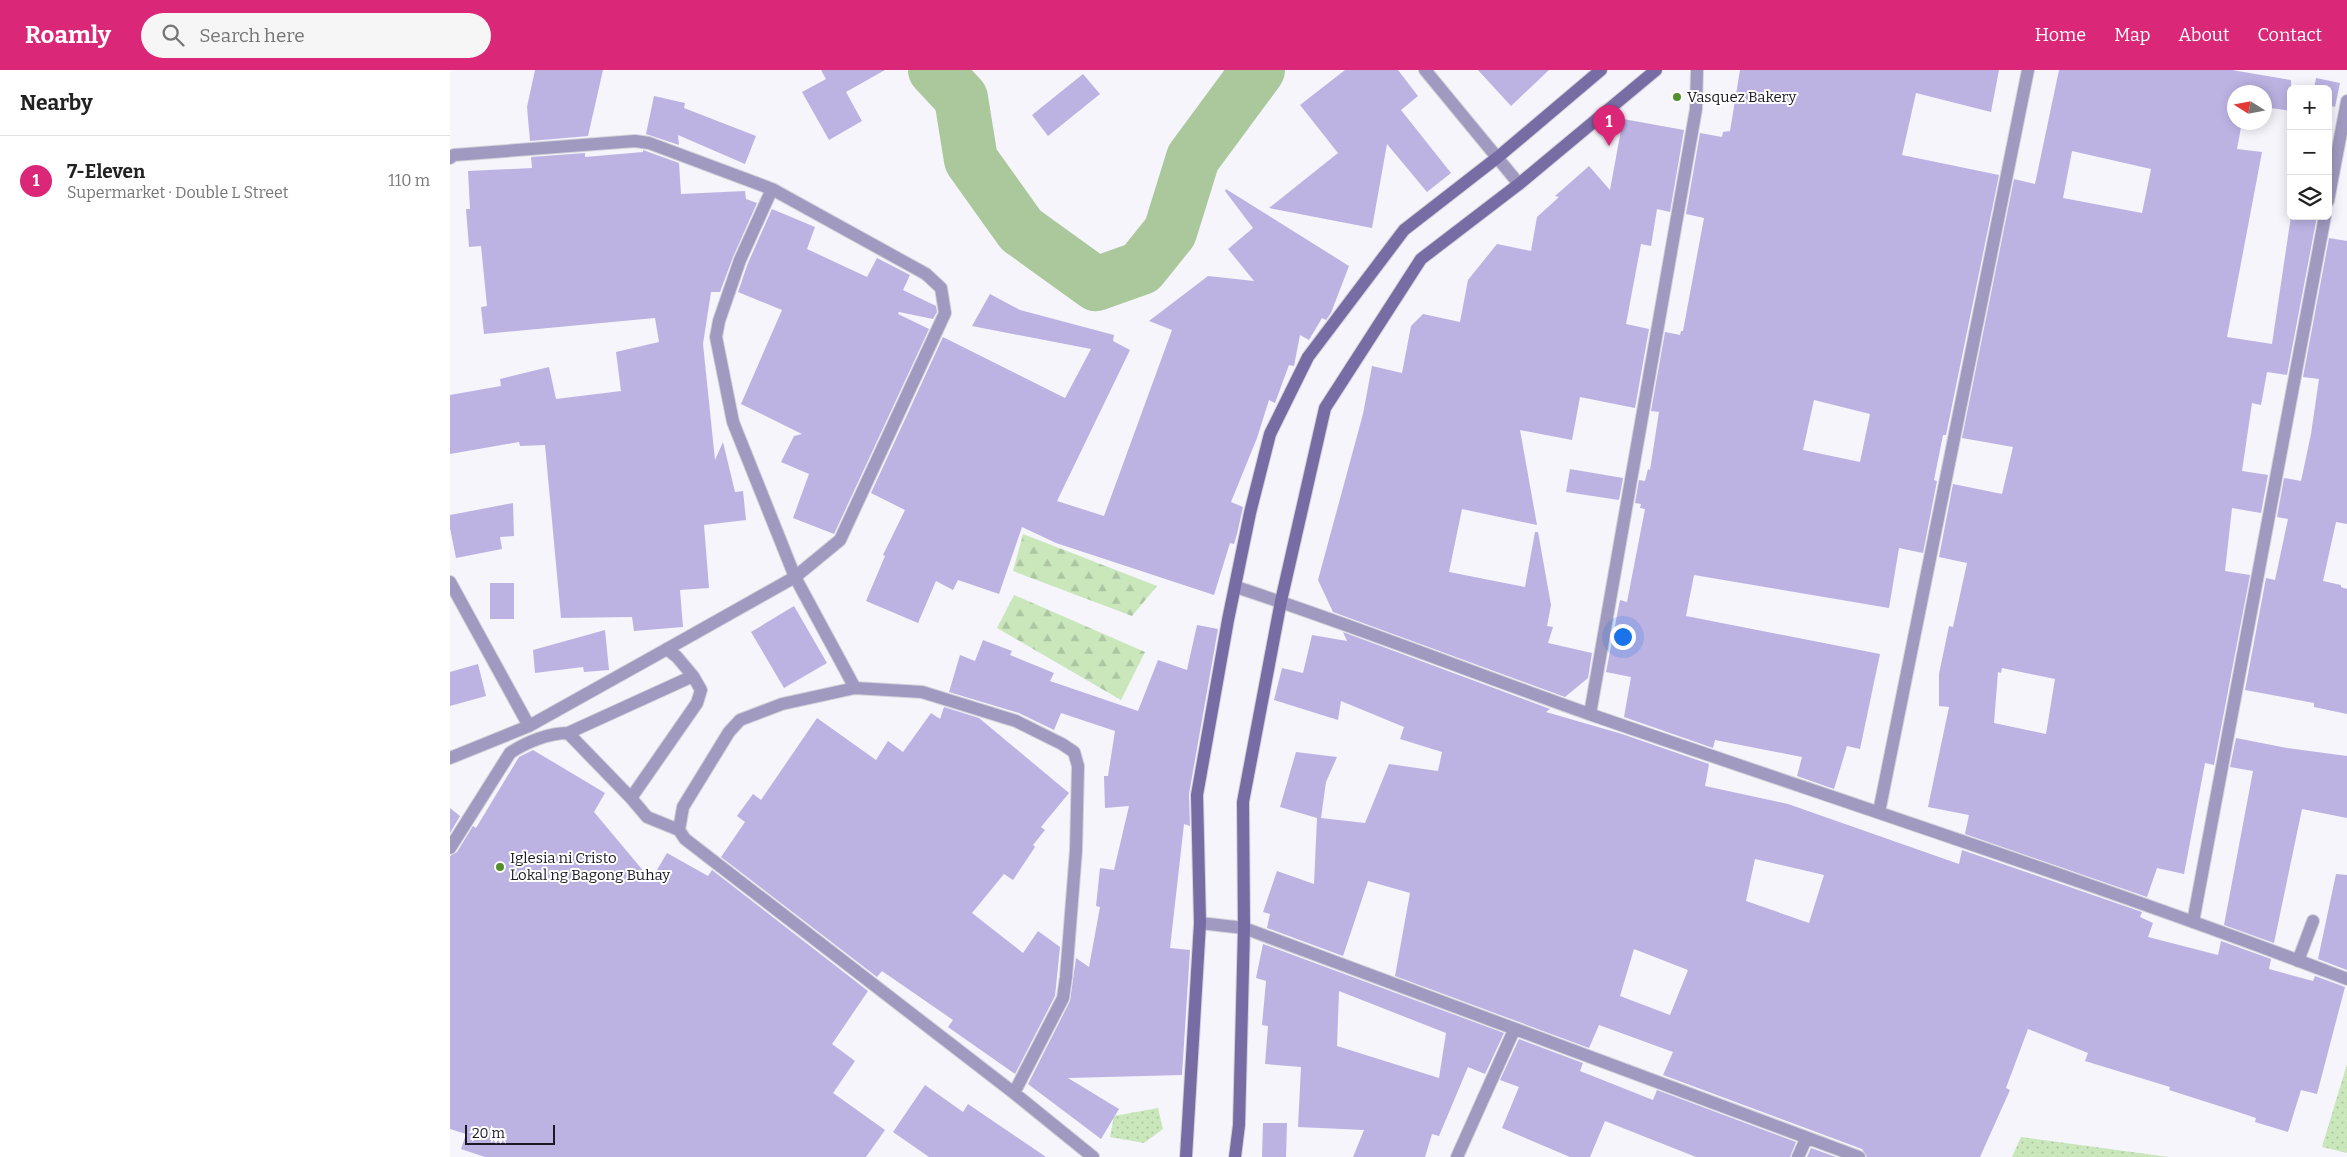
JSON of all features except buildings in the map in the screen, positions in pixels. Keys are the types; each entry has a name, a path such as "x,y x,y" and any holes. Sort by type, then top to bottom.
{"street":[{"path":"1425,70 1519,184"},
{"path":"1186,1157 1200,923 1197,795 1250,513 1270,434 1308,357 1404,230 1498,157 1601,70"},
{"path":"1235,1157 1239,1125 1244,928 1243,802 1280,601 1325,408 1422,259 1519,184 1656,70"},
{"path":"1590,714 1696,109 1697,70"},
{"path":"1879,812 2028,70"},
{"path":"2332,180 2347,101"},
{"path":"450,158 454,155 635,141 649,144 772,189 930,277 941,288 945,313 840,540 795,577 667,649 529,726 450,758"},
{"path":"772,189 740,260 719,321 716,337 733,422 795,577 855,688"},
{"path":"2193,922 2324,220"},
{"path":"450,582 537,740"},
{"path":"1236,587 1280,601 1590,714 1879,812 2193,922 2347,979"},
{"path":"631,798 697,703 701,690 693,676 677,657 667,649"},
{"path":"450,848 510,753 523,744 558,733 568,733 693,676"},
{"path":"679,830 683,807 729,732 740,720 756,712 782,704 855,688 922,692 1016,722 1062,744 1074,752 1078,766 1076,850 1063,998 1014,1093"},
{"path":"568,733 647,817 679,830 692,846 1014,1093 1093,1157"},
{"path":"2298,961 2313,921"},
{"path":"1200,923 1244,928 1806,1139 1859,1157"},
{"path":"1457,1157 1514,1030"},
{"path":"1798,1157 1806,1139"}],"green space":[{"path":"1023,534 1157,586 1132,616 1013,571"},
{"path":"1014,595 1145,652 1121,700 997,628"},
{"path":"2347,1064 2347,1153 2322,1147"},
{"path":"1158,1108 1163,1129 1144,1143 1110,1137 1114,1116"},
{"path":"2021,1137 2169,1157 2012,1157"}],"waterway":[{"path":"935,70 961,98 971,160 1021,230 1096,284 1141,268 1170,232 1193,158 1258,70"}],"place":[{"name":"Vasquez Bakery","path":"1677,97"},
{"name":"7-Eleven","path":"1609,146"},
{"name":"Iglesia ni Cristo Lokal ng Bagong Buhay","path":"500,867"}]}
